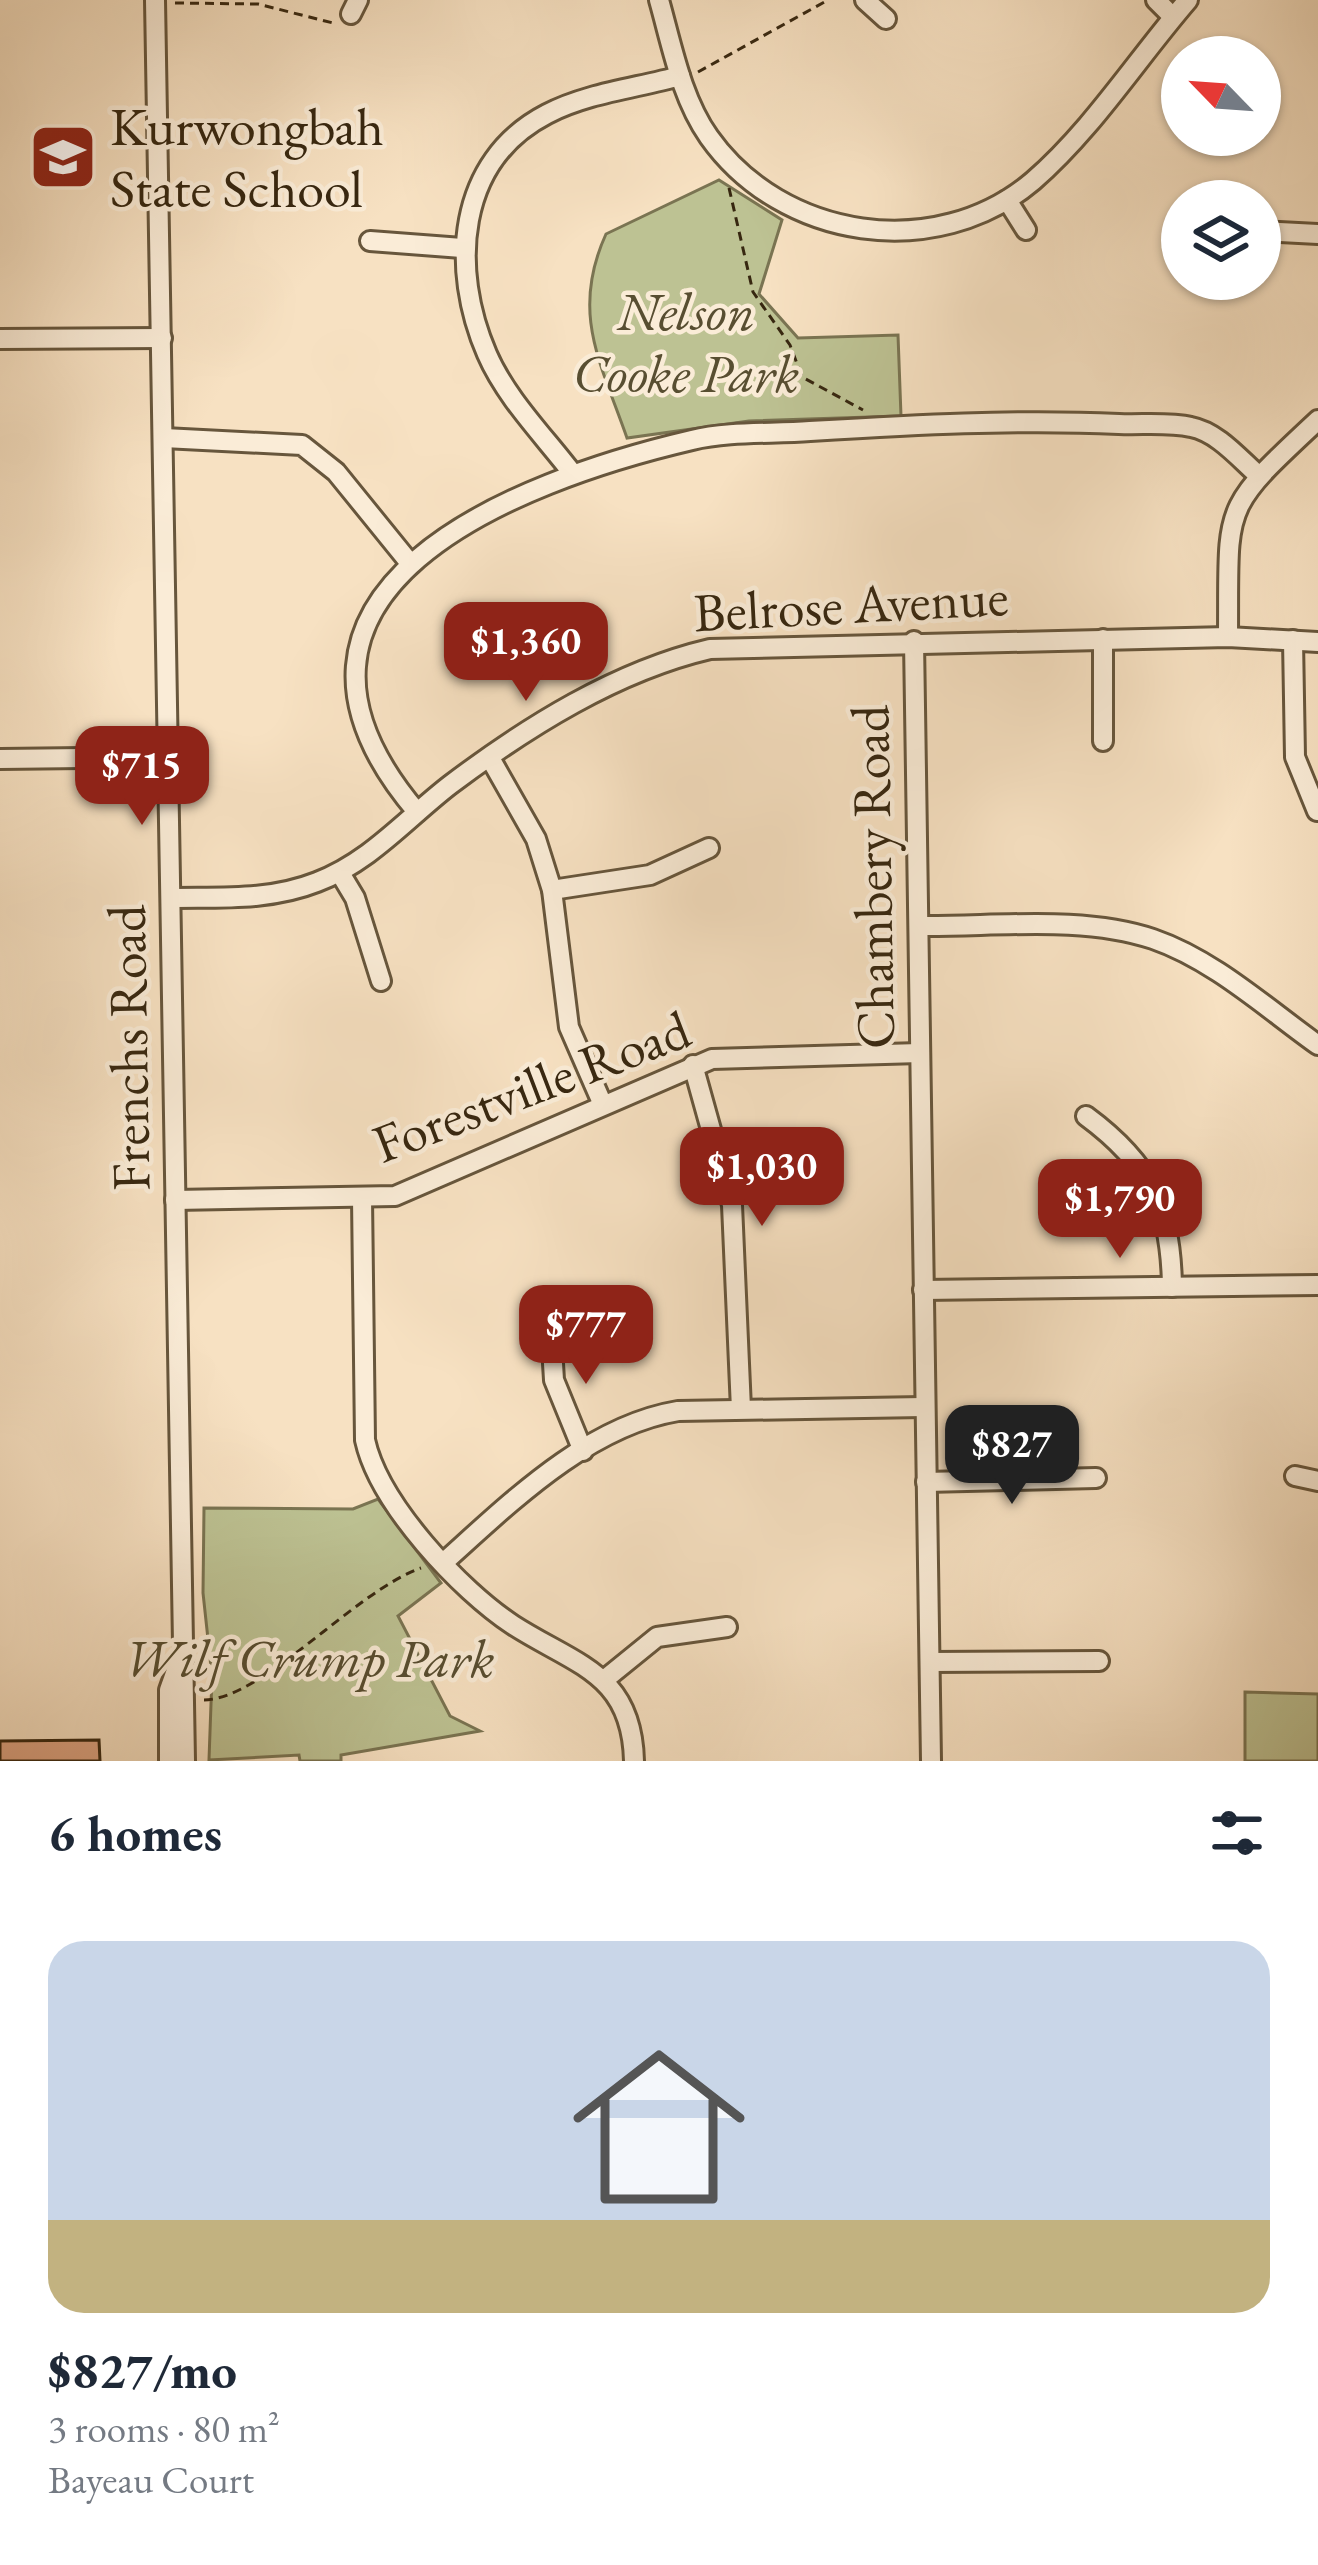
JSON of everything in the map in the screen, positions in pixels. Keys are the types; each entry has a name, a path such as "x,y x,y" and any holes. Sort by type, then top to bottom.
{"street":[{"path":"659,0 697,119 741,172 794,209 868,230 946,225 1007,200 1062,152 1188,0"},
{"path":"865,0 886,20"},
{"path":"1156,0 1173,17"},
{"name":"Frenchs Road","path":"165,2 162,338 179,1662 187,1686 185,1761"},
{"path":"573,474 488,356 462,248 481,181 510,139 552,111 680,76"},
{"path":"1007,200 1026,230"},
{"path":"1281,232 1318,234"},
{"path":"370,242 462,248"},
{"path":"0,339 162,338"},
{"path":"1228,637 1231,520 1257,474 1318,420"},
{"path":"417,812 391,779 366,732 357,684 365,626 385,589 409,562 512,499 573,474 696,439 877,427 1084,422 1192,427 1212,435 1257,474"},
{"path":"164,438 302,445 336,472 409,562"},
{"name":"Belrose Avenue","path":"171,898 260,897 340,873 490,758 599,690 675,657 746,645 914,641 1228,637 1318,642"},
{"path":"1103,639 1103,741"},
{"path":"1293,640 1294,757 1317,812"},
{"name":"Chambery Road","path":"914,641 931,1761"},
{"path":"0,760 168,757"},
{"path":"490,758 536,839 552,890 569,1027 603,1105"},
{"path":"552,890 650,875 709,848"},
{"path":"340,873 355,898 381,981"},
{"path":"920,926 1085,928 1154,940 1213,970 1318,1046"},
{"name":"Forestville Road","path":"175,1200 362,1198 417,1190 693,1065 732,1058 920,1053"},
{"path":"693,1065 732,1204 741,1409"},
{"path":"1086,1116 1131,1155 1160,1198 1168,1220 1172,1287"},
{"path":"362,1198 364,1440 386,1490 443,1563 504,1619 604,1680 630,1724 634,1761"},
{"path":"922,1290 1318,1285"},
{"path":"551,1330 554,1380 583,1451"},
{"path":"443,1563 513,1500 583,1451 658,1414 923,1407"},
{"path":"1295,1475 1318,1481"},
{"path":"926,1483 1096,1478"},
{"path":"604,1680 657,1636 727,1628"},
{"path":"930,1662 1099,1661"},
{"name":"Frenchs Road","path":"169,1761 169,1690 179,1662"}],"path":[{"path":"680,76 700,71 828,0"},
{"path":"165,2 258,4 327,26 354,7"},
{"path":"741,172 726,191 753,292 790,345 802,377 877,418 877,427"},
{"path":"204,1700 249,1684 374,1590 443,1563"}],"green space":[{"name":"Nelson Cooke Park","path":"719,180 782,220 759,294 798,338 898,335 901,416 749,421 627,438 593,338 590,289 596,262 606,234"},
{"name":"Wilf Crump Park","path":"378,1499 441,1583 398,1616 450,1716 480,1731 341,1755 341,1761 300,1761 299,1755 209,1760 212,1676 203,1593 204,1508 353,1509"},
{"path":"1245,1692 1318,1694 1318,1761 1245,1761"}],"building":[{"path":"99,1740 100,1761 0,1761 0,1741"}],"place":[{"name":"Kurwongbah State School","path":"63,157"}]}
